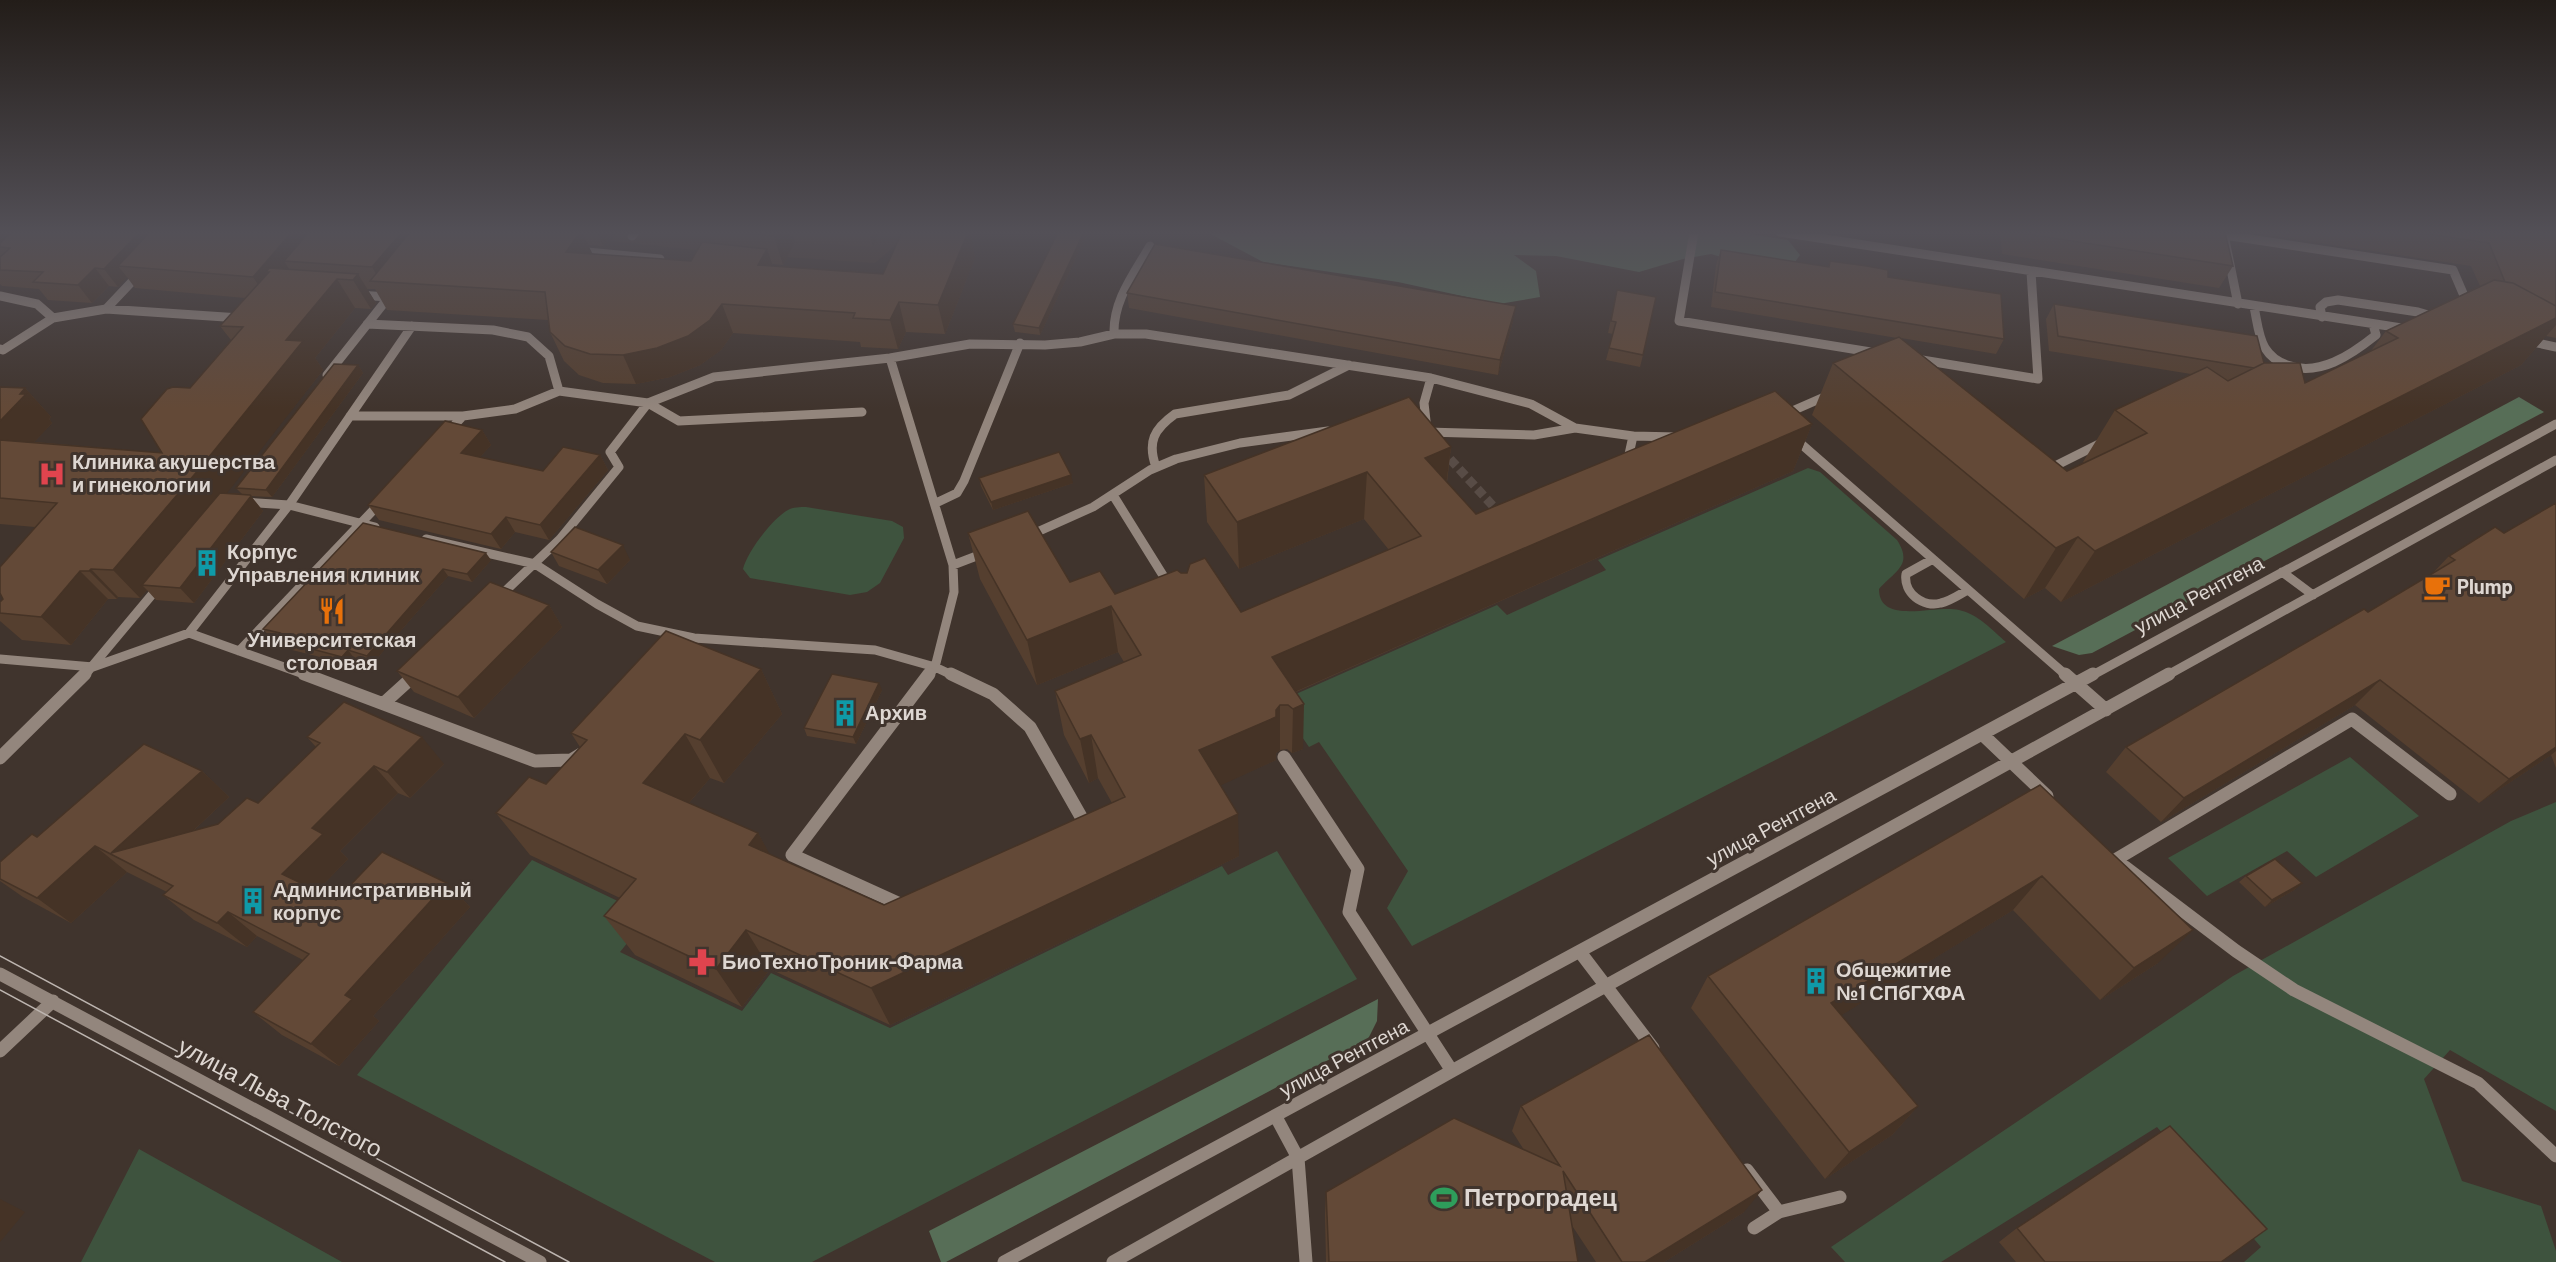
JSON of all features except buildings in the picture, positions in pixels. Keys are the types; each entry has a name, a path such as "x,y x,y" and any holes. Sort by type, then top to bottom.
{"street":[{"path":"106,309 123,291"},
{"path":"323,380 394,291"},
{"path":"1114,334 1112,321 1126,291"},
{"path":"1684,291 1679,321 1887,355"},
{"path":"1911,358 2038,379 2032,291"},
{"path":"2153,291 2414,330"},
{"path":"2235,291 2238,304"},
{"path":"2462,291 2470,310"},
{"path":"344,294 389,297"},
{"path":"0,296 37,304 53,318"},
{"path":"2322,317 2320,307 2326,302 2338,300 2418,312 2433,316 2446,324"},
{"path":"2254,307 2265,348 2276,360 2295,368 2319,368 2367,343 2376,336 2373,324"},
{"path":"1,351 53,318 106,309 252,319"},
{"path":"367,324 493,330 528,337 549,356 559,391"},
{"path":"0,658 93,667 189,633 289,505 412,326"},
{"path":"493,602 560,539 620,467 610,452 648,404 714,377 890,358 970,344 1046,345 1080,342 1114,334 1146,334 1431,378 1531,404 1575,428"},
{"path":"2513,338 2556,347"},
{"path":"936,504 957,493 964,481 1020,344"},
{"path":"419,537 535,564 597,604 637,626 690,643 875,650 934,667 993,694 1030,727 1088,829 913,910 792,855 934,667 954,592 953,565 890,358"},
{"path":"1156,468 1149,451 1152,437 1160,423 1175,414 1289,395 1348,365"},
{"path":"1431,378 1424,403 1427,432 1434,441"},
{"path":"1846,388 1773,420 2106,710"},
{"path":"350,416 463,416 515,409 559,391 648,404 679,421 862,412"},
{"path":"439,441 463,416"},
{"name":"улица Рентгена","path":"1004,1262 1276,1118 2556,424"},
{"path":"1416,432 1534,435 1575,428 1633,436 1684,437"},
{"path":"1019,539 1052,526 1113,495 1156,468 1206,451 1268,438 1337,430"},
{"path":"1611,473 1628,459 1633,436"},
{"path":"2034,477 2109,440"},
{"path":"1113,1262 1452,1071 2556,460"},
{"path":"239,651 392,491"},
{"path":"1113,495 1175,593"},
{"path":"229,501 289,505 384,529"},
{"path":"953,565 997,548"},
{"path":"1933,559 1906,574 1904,580 1911,594 1930,603 1940,603 1968,590"},
{"path":"2282,573 2313,596"},
{"path":"1,756 93,667 169,575"},
{"path":"189,633 384,703 466,737 535,761 571,760 589,750"},
{"path":"384,703 426,664"},
{"path":"2450,794 2352,719 2111,856 2236,951 2294,990 2478,1083 2556,1156"},
{"path":"1983,734 2060,807"},
{"path":"1284,757 1358,869 1349,912 1452,1071"},
{"path":"1581,952 1665,1064"},
{"name":"улица Льва Толстого","path":"0,974 540,1262"},
{"path":"0,1052 52,1001"},
{"path":"1276,1118 1298,1158 1306,1262"},
{"path":"1737,1156 1779,1212"},
{"path":"1754,1228 1779,1212 1840,1197"}],"green space":[{"path":"1439,291 1539,291 1540,297 1499,304"},
{"path":"2519,397 2544,412 2092,653 2079,655 2052,646"},
{"path":"1808,468 1820,472 1897,540 1902,549 1903,561 1896,572 1879,589 1881,600 1888,607 1910,611 1949,609 1966,612 1984,623 2006,642 1412,946 1387,908 1408,871 1319,742 1309,747 1278,702 1497,605 1507,615 1606,570 1598,560"},
{"path":"806,507 892,521 903,527 904,538 880,583 867,592 850,595 750,578 743,569 749,554 761,536 788,510"},
{"path":"2350,757 2419,816 2316,877 2287,851 2207,896 2168,858"},
{"path":"2556,802 2556,1111 2450,1050 2424,1079 2462,1181 2541,1206 2556,1251 2556,1262 2244,1262 2261,1247 2157,1127 1941,1262 1845,1262 1831,1247 2233,976 2511,821"},
{"path":"1277,851 1357,979 812,1262 715,1262 357,1075 532,860 649,916 620,952 742,1011 771,973 890,1028 1222,866 1228,875"},
{"path":"1378,999 1377,1021 1368,1039 946,1262 941,1262 929,1231"},
{"path":"139,1149 342,1262 81,1262"}],"tunnel":[{"path":"1441,449 1503,517"}],"tram line":[{"path":"0,956 569,1262"},
{"path":"0,990 505,1262"}],"place":[{"name":"Клиника акушерства и гинекологии","path":"52,474"},
{"name":"Корпус Управления клиник","path":"207,563"},
{"name":"Plump","path":"2437,587"},
{"name":"Университетская столовая","path":"332,611"},
{"name":"Архив","path":"845,713"},
{"name":"Административный корпус","path":"253,901"},
{"name":"БиоТехноТроник-Фарма","path":"702,962"},
{"name":"Общежитие №1 СПбГХФА","path":"1816,981"},
{"name":"Петроградец","path":"1444,1198"}]}
